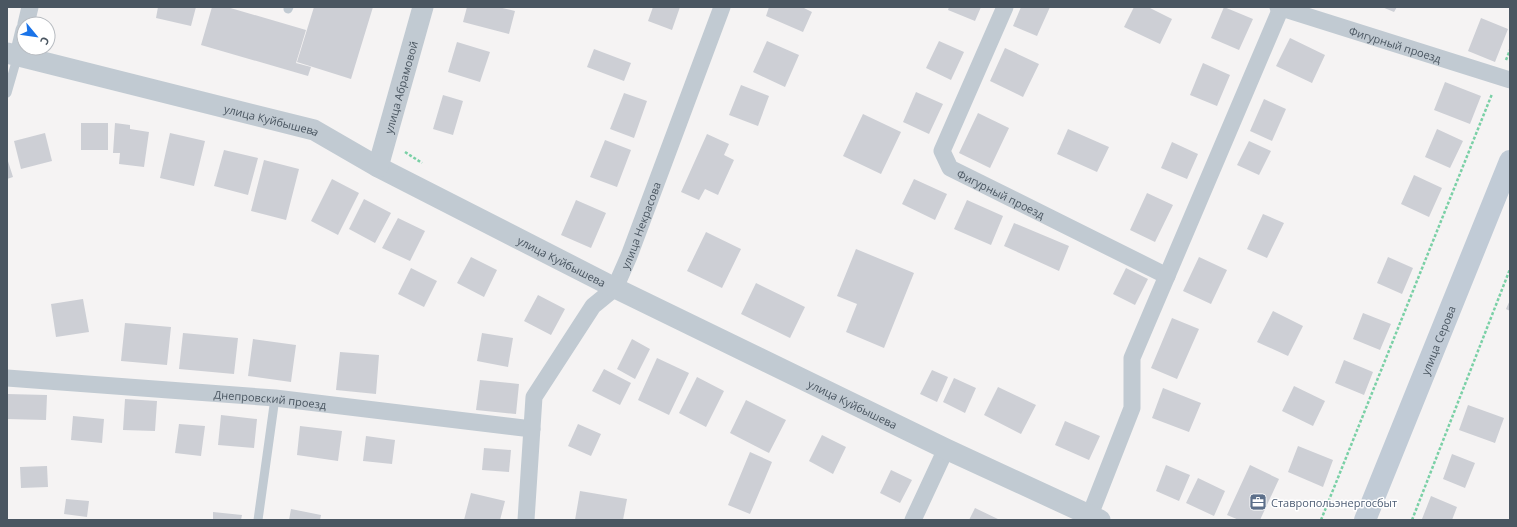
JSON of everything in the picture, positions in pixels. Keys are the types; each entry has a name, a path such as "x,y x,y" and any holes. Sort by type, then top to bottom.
{"main road":[{"name":"улица Серова","path":"1365,520 1510,161"}],"street":[{"name":"улица Абрамовой","path":"378,167 423,7"},
{"name":"улица Некрасова","path":"526,520 534,397 593,306 615,288 630,256 722,7"},
{"name":"Фигурный проезд","path":"1004,7 942,151 950,168 1167,276"},
{"name":"Фигурный проезд","path":"1095,518 1132,408 1132,358 1280,8 1505,78"},
{"name":"улица Куйбышева","path":"12,54 314,130 378,167 615,288 946,449 1095,518"},
{"name":"Днепровский проезд","path":"7,378 275,398 532,429"},
{"path":"913,520 946,449"}],"lane":[{"path":"7,93 12,54"},
{"path":"258,520 275,398"}],"path":[{"path":"1321,520 1505,78 1510,50"},
{"path":"1412,520 1510,269"}],"building":[{"path":"158,7 196,7 191,26 156,18"},
{"path":"212,7 227,7 306,30 296,63 311,67 308,76 201,45"},
{"path":"314,7 373,7 351,79 297,62"},
{"path":"467,7 498,7 515,11 509,34 463,22"},
{"path":"653,7 680,7 672,30 648,21"},
{"path":"769,7 802,7 812,12 803,32 766,16"},
{"path":"949,7 981,7 975,21 948,10"},
{"path":"1021,7 1050,7 1037,36 1013,26"},
{"path":"1134,7 1148,7 1172,19 1160,44 1124,27"},
{"path":"1224,7 1253,19 1239,50 1211,38"},
{"path":"1382,7 1397,7 1394,12"},
{"path":"1481,18 1508,29 1495,62 1468,51"},
{"path":"1290,38 1325,55 1312,83 1276,66"},
{"path":"767,41 799,55 785,87 753,72"},
{"path":"939,41 964,52 951,80 926,68"},
{"path":"457,42 490,52 480,82 448,72"},
{"path":"1005,48 1039,64 1023,97 990,81"},
{"path":"594,49 631,63 624,81 587,67"},
{"path":"1203,63 1230,75 1217,106 1190,95"},
{"path":"1445,82 1481,96 1470,124 1434,110"},
{"path":"741,85 769,96 758,126 729,115"},
{"path":"916,92 943,104 929,134 903,122"},
{"path":"624,93 647,101 634,138 610,129"},
{"path":"443,95 463,101 453,135 433,129"},
{"path":"1264,99 1286,109 1272,141 1250,131"},
{"path":"978,113 1009,128 990,168 959,153"},
{"path":"863,114 901,132 881,174 843,156"},
{"path":"81,123 108,123 108,150 81,150"},
{"path":"115,123 130,125 130,129 149,132 144,167 119,164 120,153 113,153"},
{"path":"1068,129 1109,147 1097,172 1057,154"},
{"path":"1437,129 1463,141 1450,168 1425,157"},
{"path":"45,133 52,161 21,169 14,141"},
{"path":"170,133 205,141 194,186 160,178"},
{"path":"707,134 729,144 724,155 734,160 718,195 705,189 699,200 681,192"},
{"path":"605,140 631,150 617,187 590,177"},
{"path":"1249,141 1271,151 1259,175 1237,165"},
{"path":"1172,142 1198,154 1187,179 1161,168"},
{"path":"224,150 258,158 248,195 214,186"},
{"path":"7,158 13,177 7,179"},
{"path":"264,160 299,169 286,220 251,211"},
{"path":"1414,175 1442,188 1429,217 1401,204"},
{"path":"332,179 359,193 338,235 311,221"},
{"path":"914,179 947,194 935,220 902,204"},
{"path":"1147,193 1173,205 1155,242 1130,230"},
{"path":"364,199 391,213 375,243 349,229"},
{"path":"576,200 606,213 591,248 561,235"},
{"path":"967,200 1003,216 991,245 954,229"},
{"path":"1263,214 1284,223 1267,258 1247,249"},
{"path":"398,218 425,231 410,261 382,248"},
{"path":"1014,223 1069,246 1059,271 1004,246"},
{"path":"706,232 741,249 722,288 687,271"},
{"path":"856,249 914,273 884,348 846,332 857,304 837,296"},
{"path":"471,257 497,270 484,297 457,283"},
{"path":"1199,257 1227,270 1211,304 1183,291"},
{"path":"1388,257 1413,268 1402,294 1377,283"},
{"path":"411,268 437,281 424,307 398,294"},
{"path":"1126,268 1148,279 1135,305 1113,294"},
{"path":"756,283 805,307 790,338 741,314"},
{"path":"538,295 565,309 551,335 524,321"},
{"path":"83,299 89,332 56,337 51,304"},
{"path":"1510,300 1510,311 1506,309"},
{"path":"1273,311 1303,326 1288,356 1257,342"},
{"path":"1363,313 1391,324 1380,350 1353,339"},
{"path":"1172,318 1199,329 1177,379 1151,368"},
{"path":"125,323 171,327 167,365 121,361"},
{"path":"183,333 238,338 234,374 179,369"},
{"path":"482,333 513,338 508,367 477,361"},
{"path":"253,339 296,345 291,382 248,376"},
{"path":"632,339 650,349 635,379 617,369"},
{"path":"340,352 379,355 376,394 336,390"},
{"path":"657,358 689,373 669,415 638,400"},
{"path":"1344,360 1373,372 1364,395 1335,383"},
{"path":"604,369 631,383 620,405 592,391"},
{"path":"932,370 948,377 937,402 920,394"},
{"path":"697,377 724,391 706,427 679,413"},
{"path":"954,378 976,388 965,413 943,402"},
{"path":"480,380 519,384 516,414 476,410"},
{"path":"1294,386 1325,401 1313,426 1282,411"},
{"path":"998,387 1036,405 1021,434 984,415"},
{"path":"1163,388 1201,403 1189,432 1152,418"},
{"path":"7,394 47,395 46,420 7,419"},
{"path":"125,399 157,401 155,431 123,430"},
{"path":"746,400 786,420 769,453 730,433"},
{"path":"1468,405 1504,418 1495,443 1459,430"},
{"path":"221,415 257,419 254,448 218,445"},
{"path":"73,416 104,419 102,443 71,440"},
{"path":"1065,421 1100,436 1089,460 1055,445"},
{"path":"179,424 205,426 201,456 175,453"},
{"path":"578,424 601,434 591,456 568,446"},
{"path":"300,426 342,431 338,461 297,455"},
{"path":"822,435 846,447 833,474 809,461"},
{"path":"366,436 395,440 392,464 363,461"},
{"path":"1298,446 1333,460 1323,487 1288,472"},
{"path":"484,448 511,450 509,472 482,470"},
{"path":"750,452 772,462 750,514 728,505"},
{"path":"1452,454 1475,463 1465,488 1443,479"},
{"path":"1166,465 1190,475 1179,501 1156,491"},
{"path":"1250,465 1279,479 1260,520 1239,520 1227,515"},
{"path":"47,466 48,487 21,488 20,467"},
{"path":"891,470 912,480 900,503 880,493"},
{"path":"1198,478 1225,491 1214,516 1186,503"},
{"path":"580,491 627,499 623,520 575,520"},
{"path":"471,493 505,501 500,520 464,520"},
{"path":"1431,496 1457,507 1452,520 1422,519"},
{"path":"66,499 89,501 87,517 64,514"},
{"path":"975,508 1000,520 969,520"},
{"path":"291,509 321,515 320,520 289,520"},
{"path":"213,512 242,515 241,520 213,520"}],"place":[{"name":"Ставропольэнергосбыт","path":"1258,502"}]}
